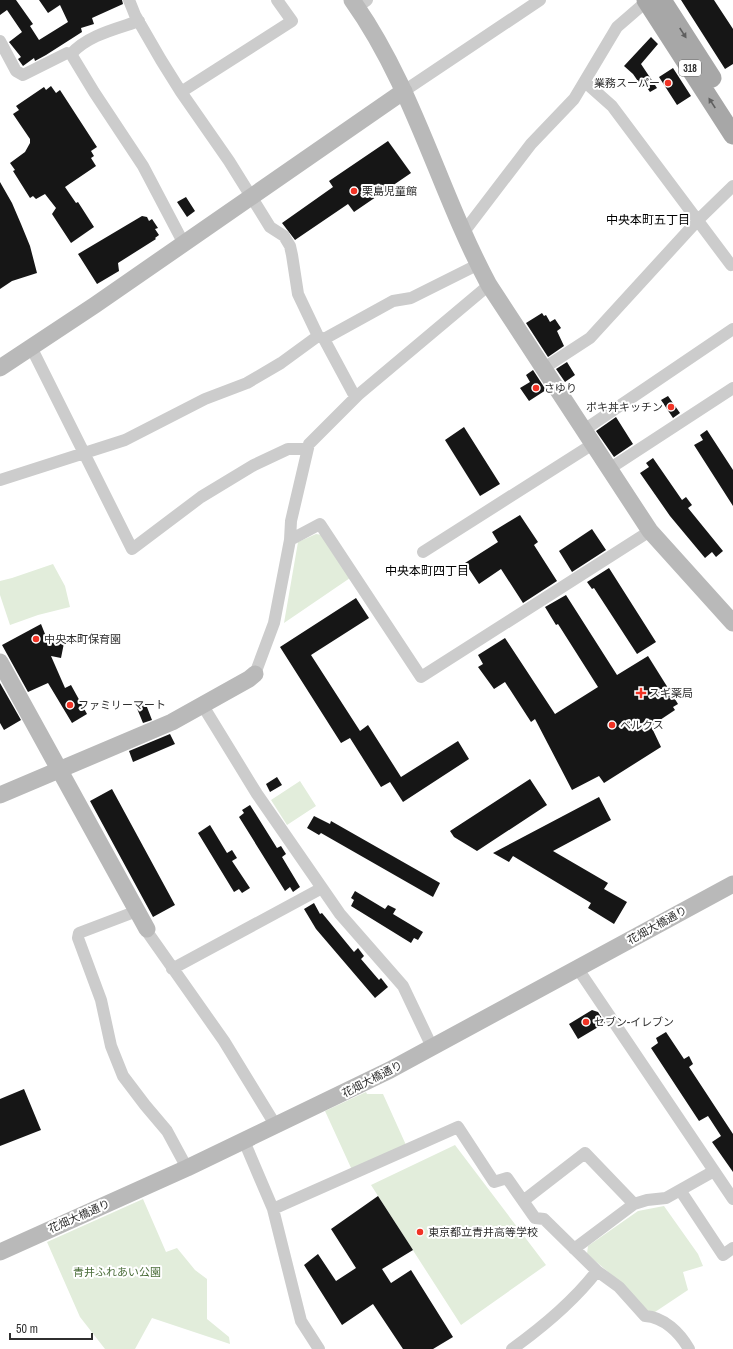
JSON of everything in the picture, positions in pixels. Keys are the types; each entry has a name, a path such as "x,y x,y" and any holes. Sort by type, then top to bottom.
{"main road":[{"name":"318","path":"650,0 733,111"},
{"name":"318","path":"650,0 733,135"}],"street":[{"path":"129,0 139,21 181,92 270,226 284,236 290,246 298,294 353,393 358,395"},
{"path":"181,92 292,21 277,0"},
{"path":"0,368 184,244 404,91 540,0"},
{"path":"463,233 531,144 574,100 617,27 650,0"},
{"path":"359,2 404,91 477,265 489,285 650,531 733,623"},
{"path":"71,54 78,46 90,39 139,21"},
{"path":"0,41 16,71 23,75 67,53 71,54"},
{"path":"71,54 94,92 143,166 184,244"},
{"path":"585,82 612,106 731,265 733,264"},
{"path":"544,368 590,338 698,220 733,186"},
{"path":"0,480 125,440 206,399 247,383 321,337 393,301 411,298 477,265"},
{"path":"0,795 60,771 172,722 203,706 255,674 274,623 290,540 291,520 306,449 309,444 358,395 489,285"},
{"path":"423,552 588,437 733,329"},
{"path":"31,348 132,549 201,497 254,465 288,449 306,449"},
{"path":"609,469 733,388"},
{"path":"290,540 320,524 421,677 650,531"},
{"path":"0,662 148,933 224,1041 276,1126"},
{"path":"203,706 257,794 340,914 403,986 432,1047"},
{"name":"花畑大橋通り","path":"0,1252 187,1168 390,1070 733,884"},
{"path":"172,969 322,888"},
{"path":"137,911 79,932 78,938 102,1000 111,1046 123,1076 167,1131 187,1168"},
{"path":"578,968 733,1199"},
{"path":"273,1210 458,1127 494,1182 507,1178 535,1218 544,1219 597,1271 619,1287 645,1316 655,1316 666,1323 685,1342 689,1349"},
{"path":"244,1141 273,1210 301,1321 319,1349"},
{"path":"523,1201 585,1153 634,1204"},
{"path":"574,1249 634,1204 647,1200 666,1198 714,1171"},
{"path":"680,1190 724,1255 733,1248"},
{"path":"512,1349 547,1324 581,1291 597,1271"}],"green space":[{"path":"316,534 322,535 350,578 284,623 298,542"},
{"path":"53,564 65,586 70,607 38,615 10,625 0,595 0,581"},
{"path":"300,781 316,806 287,825 271,800"},
{"path":"366,1092 367,1094 383,1094 406,1145 352,1170 325,1111"},
{"path":"455,1145 546,1265 461,1325 371,1185"},
{"name":"青井ふれあい公園","path":"143,1199 166,1252 177,1248 195,1270 207,1279 207,1319 229,1337 230,1344 152,1318 135,1349 105,1349 80,1317 47,1242"},
{"path":"664,1206 698,1254 703,1266 683,1272 688,1290 655,1312 646,1313 626,1287 587,1254 588,1246 638,1211"}],"building":[{"path":"0,0 16,0 33,24 30,26 39,40 68,22 60,5 48,13 39,0 122,0 123,4 92,18 94,24 81,28 82,32 46,55 35,61 34,58 23,66 18,59 21,57 9,42 22,32 7,10 0,15"},
{"path":"681,0 714,0 733,29 733,64 725,69"},
{"path":"651,37 658,44 641,64 657,88 650,92 645,85 642,87 633,74 624,66"},
{"path":"673,68 691,96 677,105 659,77"},
{"path":"51,86 56,93 60,90 97,147 91,151 94,156 91,158 96,166 65,187 76,203 78,202 94,227 71,243 52,214 56,208 45,194 36,199 33,196 30,198 13,171 15,170 10,163 25,152 30,143 30,139 13,114 19,110 16,106 44,87 46,90"},
{"path":"388,141 411,173 354,212 348,204 295,240 282,223 333,187 329,181"},
{"path":"0,182 12,203 30,246 37,273 12,281 0,289"},
{"path":"186,197 195,211 187,217 177,202"},
{"path":"142,216 147,217 149,221 152,219 158,228 155,229 159,235 155,238 156,239 118,263 119,271 97,284 78,254"},
{"path":"542,313 544,316 546,315 550,322 555,319 561,328 557,331 564,346 548,357 526,323"},
{"path":"567,362 575,375 565,382 556,369"},
{"path":"533,370 546,390 529,401 520,388 530,382 526,375"},
{"name":"ポキ丼キッチン","path":"668,396 680,413 673,418 661,400"},
{"path":"616,417 633,444 614,457 596,431"},
{"path":"464,427 500,484 480,496 445,440"},
{"path":"707,430 733,470 733,506 694,445 703,440 700,435"},
{"path":"653,458 682,500 686,497 692,505 688,508 723,551 716,557 712,552 705,558 670,516 640,473 649,467 646,463"},
{"path":"520,515 538,542 534,545 557,581 523,603 501,569 479,584 465,563 498,542 492,532"},
{"path":"592,529 606,550 572,572 559,551"},
{"path":"609,568 656,642 637,654 594,588 592,589 587,582"},
{"path":"566,595 617,675 648,656 678,704 673,707 675,710 651,726 661,747 604,783 599,776 572,790 535,719 531,722 505,682 494,689 478,667 483,664 478,655 505,638 555,714 598,687 558,624 556,625 545,607"},
{"path":"356,598 369,618 311,655 360,731 368,725 401,777 458,741 469,759 403,802 390,782 381,787 350,738 341,743 280,647"},
{"path":"41,624 45,634 65,638 61,658 51,656 65,688 71,685 87,714 72,723 48,683 28,692 2,645"},
{"path":"0,683 21,720 4,730 0,723"},
{"path":"145,702 152,720 143,723 136,706"},
{"path":"170,734 175,744 133,762 129,751"},
{"path":"277,777 282,785 270,792 266,784"},
{"path":"530,779 547,805 477,851 454,837 450,831"},
{"path":"112,789 175,905 153,917 90,801"},
{"path":"599,797 611,820 553,851 608,883 604,889 627,902 614,924 588,908 591,903 513,856 509,862 493,853"},
{"path":"250,805 277,848 281,846 286,854 282,857 300,887 293,892 290,887 285,891 239,817 244,813 242,810"},
{"path":"314,816 330,824 331,821 440,883 433,897 321,833 319,835 307,828"},
{"path":"210,825 227,853 232,850 237,858 232,861 250,888 242,893 239,889 234,892 198,833"},
{"path":"355,891 385,909 388,905 396,909 393,914 423,932 418,940 414,938 411,943 351,906 354,900 351,898"},
{"path":"314,903 320,914 322,913 354,952 358,948 364,956 361,959 379,980 381,978 388,987 375,998 316,929 304,909"},
{"path":"592,1010 598,1012 605,1023 578,1039 569,1024"},
{"path":"666,1032 684,1059 689,1056 693,1064 689,1067 733,1134 733,1172 712,1142 721,1136 708,1116 699,1121 651,1048 658,1043 656,1038"},
{"path":"24,1089 41,1130 0,1146 0,1099"},
{"path":"378,1196 413,1250 382,1269 391,1283 411,1270 453,1337 433,1349 403,1349 373,1304 342,1325 304,1265 318,1254 336,1281 356,1268 331,1229"}],"place":[{"name":"業務スーパー","path":"668,83"},
{"name":"栗島児童館","path":"354,191"},
{"name":"さゆり","path":"536,388"},
{"name":"ポキ丼キッチン","path":"671,407"},
{"name":"中央本町保育園","path":"36,639"},
{"name":"スギ薬局","path":"641,693"},
{"name":"ファミリーマート","path":"70,705"},
{"name":"ベルクス","path":"612,725"},
{"name":"セブン-イレブン","path":"586,1022"},
{"name":"東京都立青井高等学校","path":"420,1232"}],"district":[{"name":"中央本町五丁目","path":"648,220"},
{"name":"中央本町四丁目","path":"427,571"}]}
